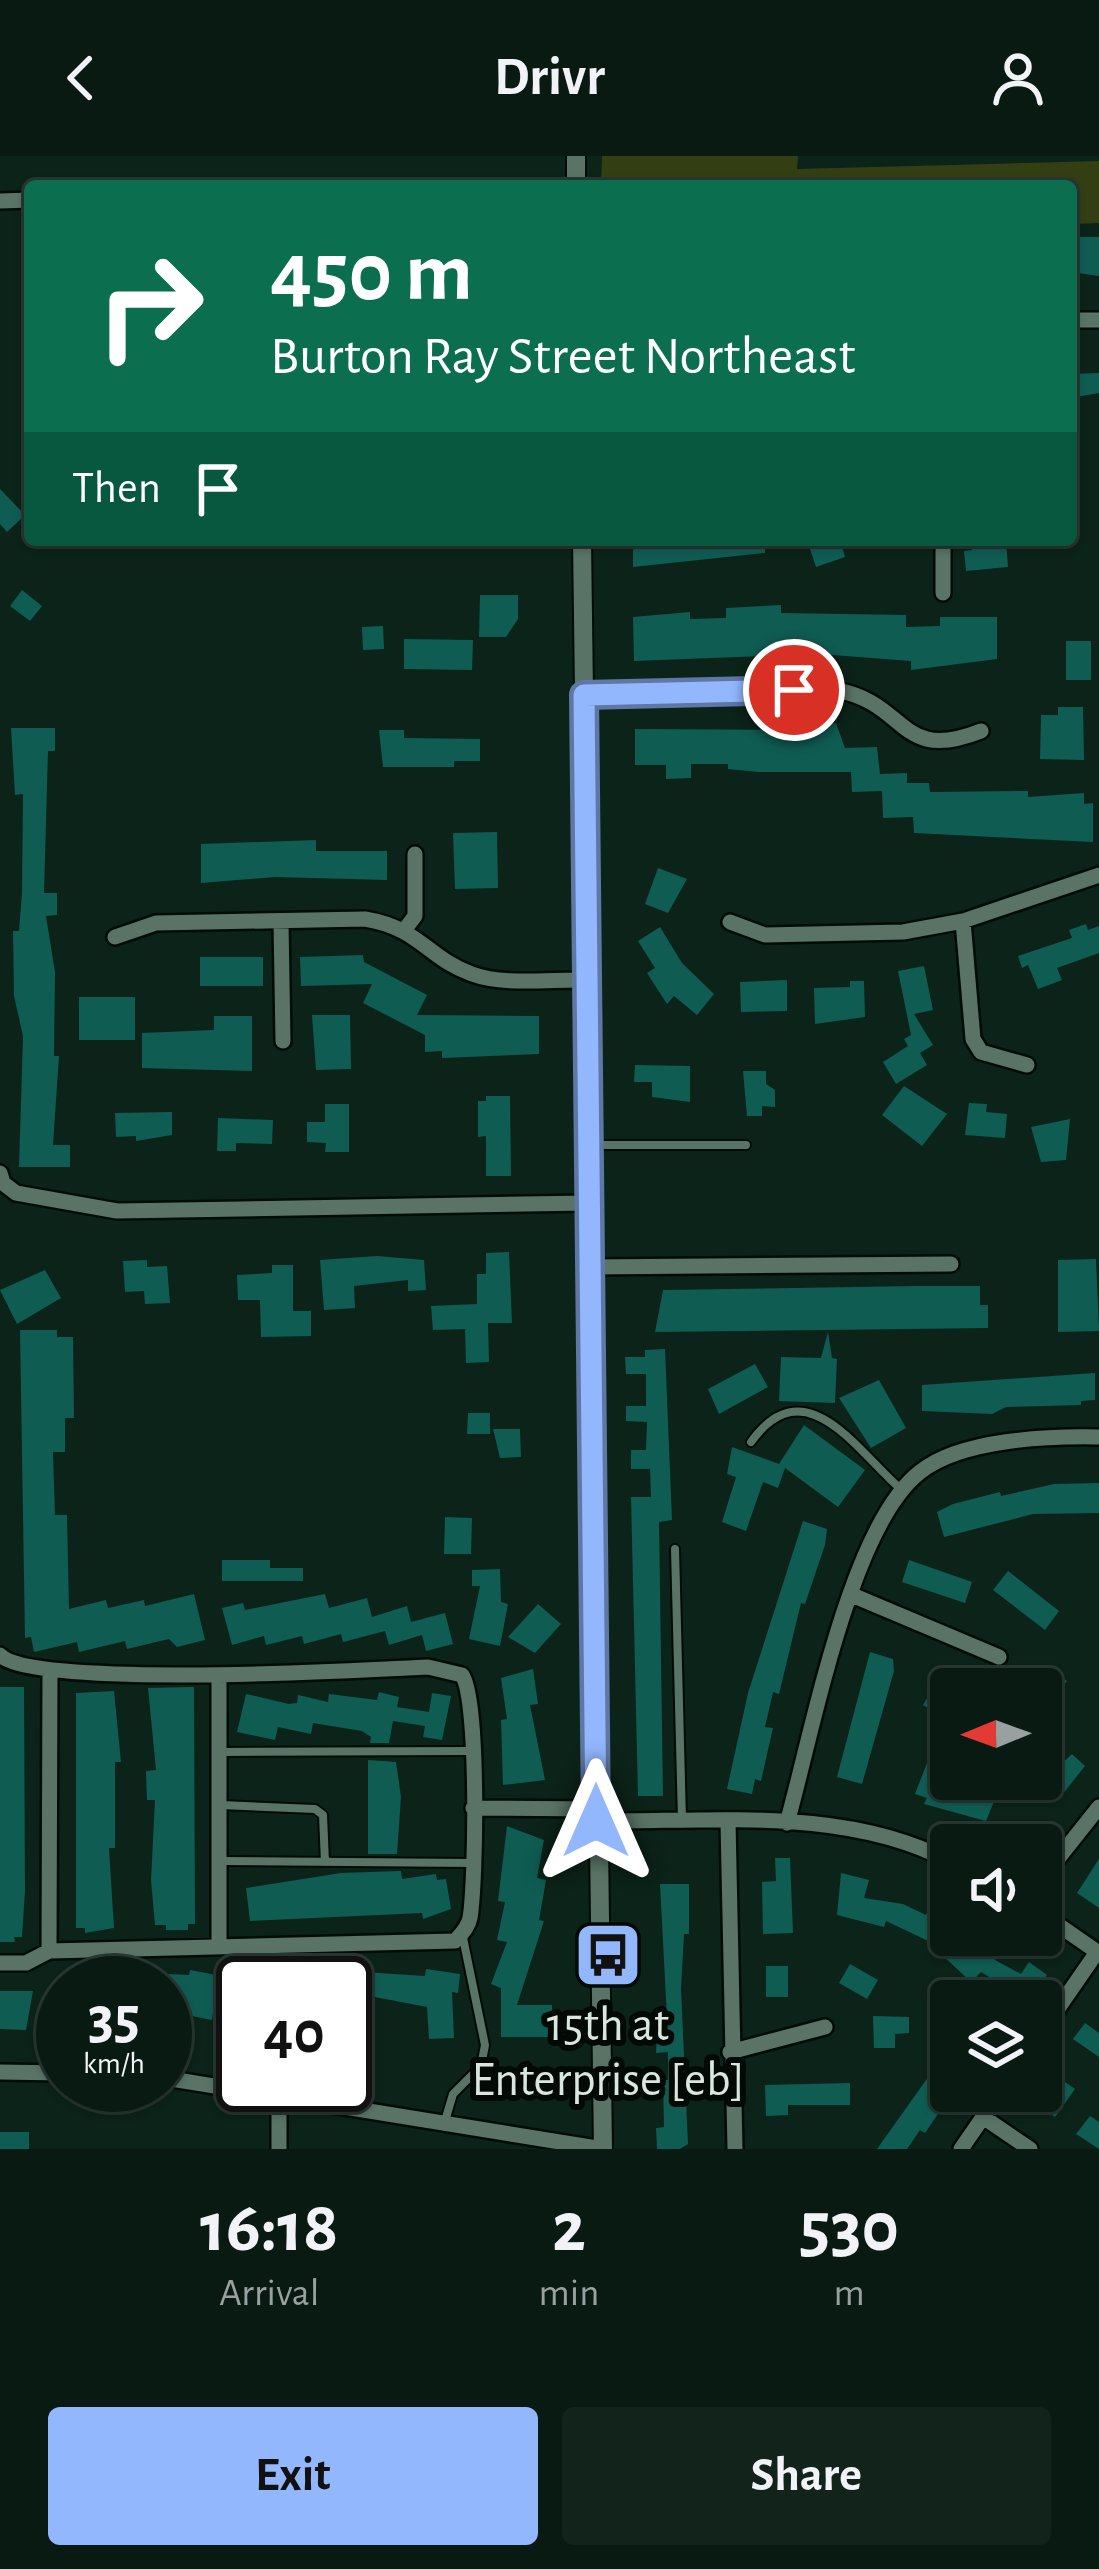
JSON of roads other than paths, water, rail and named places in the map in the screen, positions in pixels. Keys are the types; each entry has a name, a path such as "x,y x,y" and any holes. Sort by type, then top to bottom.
{"street":[{"path":"372,2110 602,2149 582,546"},
{"path":"943,546 943,593"},
{"path":"584,695 836,689 875,701 929,744 947,744 981,731"},
{"path":"405,929 415,916 415,854"},
{"path":"730,922 765,935 902,932 963,921 1099,874"},
{"path":"115,937 156,923 365,919 405,929 448,964 478,977 586,980"},
{"path":"963,921 973,1039 981,1052 1027,1065"},
{"path":"281,922 283,1041"},
{"path":"0,1173 3,1183 16,1193 117,1211 589,1203"},
{"path":"589,1267 951,1264"},
{"path":"787,1823 863,1557 903,1491 921,1470 976,1448 1051,1436 1099,1437"},
{"path":"852,1595 999,1657"},
{"path":"0,1655 20,1668 50,1670 219,1675 448,1670 462,1675 470,1687 473,1808 470,1924 455,1941 49,1951 26,1963 0,1963"},
{"path":"49,1951 50,1670"},
{"path":"219,1675 219,1946"},
{"path":"1062,1854 1099,1807"},
{"path":"473,1808 682,1822 787,1823 876,1833 930,1854"},
{"path":"728,1822 735,2149"},
{"path":"1062,1928 1098,1953 1062,2004"},
{"path":"730,2052 825,2027"},
{"path":"0,2072 36,2073"},
{"path":"279,2112 280,2149"},
{"path":"962,2149 986,2112"},
{"path":"983,2116 1030,2149"}],"lane":[{"path":"588,1145 746,1145"},
{"path":"751,1442 764,1425 791,1412 814,1413 845,1430 869,1463 903,1491"},
{"path":"675,1549 682,1822"},
{"path":"219,1752 471,1751"},
{"path":"219,1805 315,1809 323,1815 325,1862"},
{"path":"219,1861 473,1863"},
{"path":"445,2122 453,2094 481,2066 485,2045 462,1933"}],"place":[{"name":"15th at Enterprise [eb]","path":"608,1955"}]}
